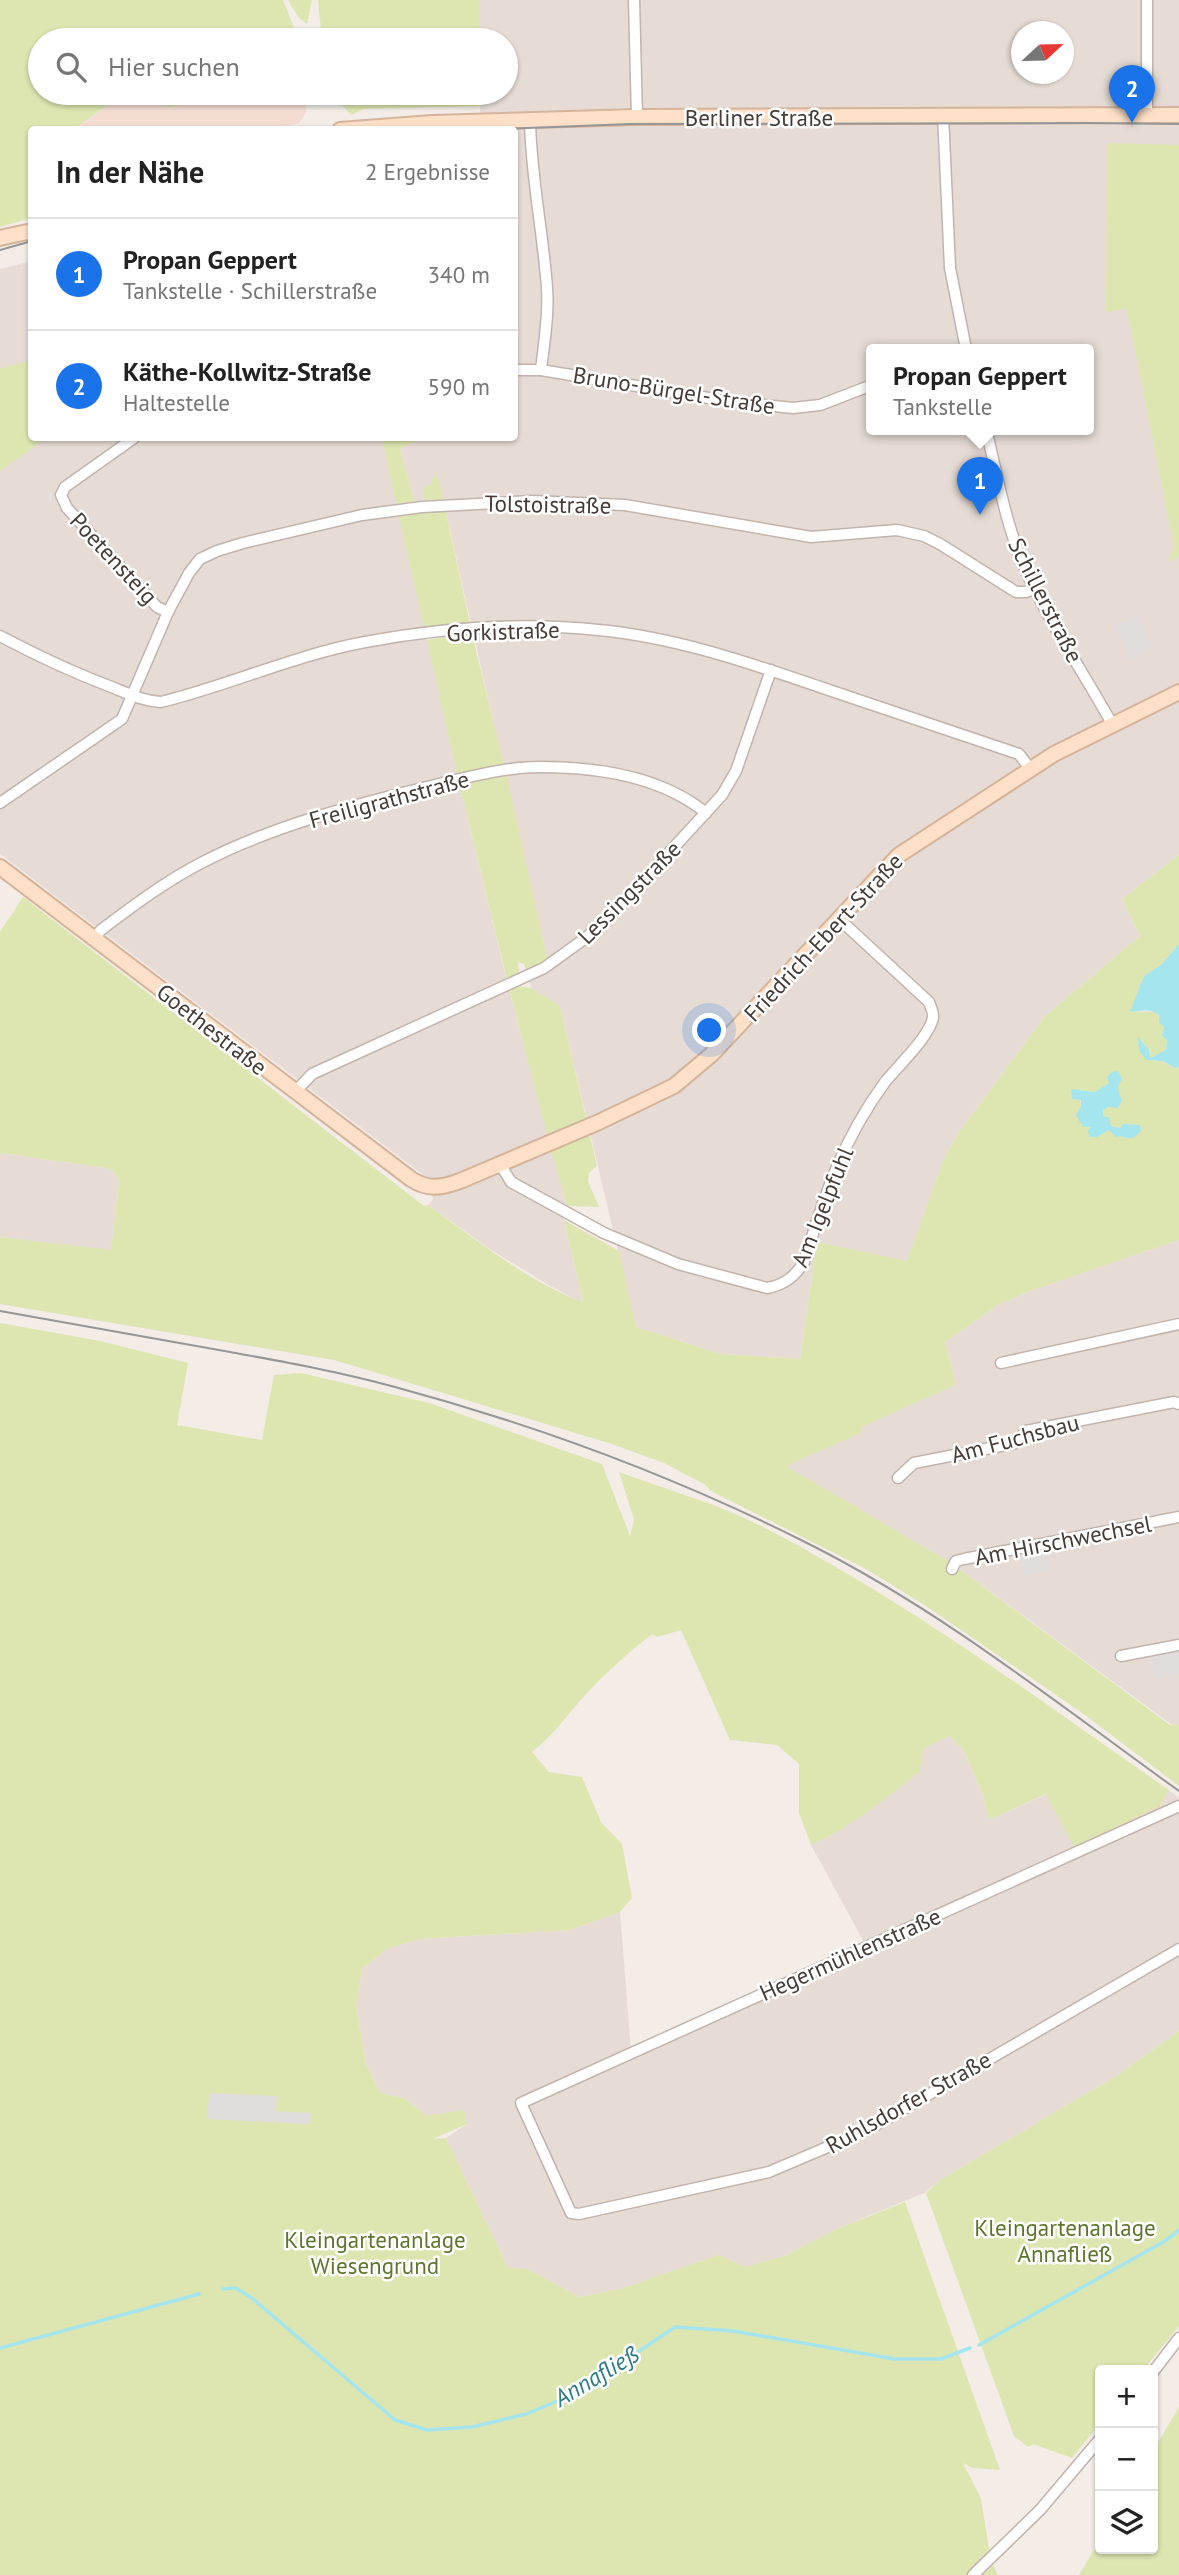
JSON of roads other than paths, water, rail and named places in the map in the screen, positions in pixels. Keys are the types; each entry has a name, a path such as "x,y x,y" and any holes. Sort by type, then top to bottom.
{"street":[{"path":"634,0 637,117"},
{"path":"1147,0 1147,114"},
{"path":"943,114 950,268 965,344"},
{"name":"Berliner Straße","path":"393,126 637,117 1179,115"},
{"path":"530,121 548,289 541,370"},
{"path":"0,239 28,232"},
{"name":"Bruno-Bürgel-Straße","path":"518,370 541,370 726,401 793,408 820,405 866,388"},
{"name":"Schillerstraße","path":"987,435 1009,524 1035,588 1112,724"},
{"name":"Poetensteig","path":"130,441 65,487 61,495 62,501 157,607 167,612"},
{"name":"Tolstoistraße","path":"133,696 167,612 200,559 217,551 362,515 422,507 531,501 625,505 811,537 897,530 912,532 932,540 1016,592 1035,588"},
{"name":"Gorkistraße","path":"0,636 49,662 145,701 168,700 238,677 362,643 454,631 507,627 596,630 645,636 771,670 1020,754 1031,769"},
{"name":"Lessingstraße","path":"295,1092 312,1074 544,968 587,937 619,907 722,795 736,771 771,670"},
{"name":"Friedrich-Ebert-Straße","path":"427,1187 448,1186 500,1164 659,1095 688,1076 720,1046 899,855 1054,754 1179,692"},
{"path":"0,803 112,728 122,719 133,696"},
{"name":"Freiligrathstraße","path":"94,938 159,887 228,851 318,817 482,774 538,767 603,771 650,782 680,795 706,813"},
{"name":"Goethestraße","path":"0,867 411,1179 427,1187"},
{"name":"Am Igelpfuhl","path":"500,1164 511,1182 589,1226 678,1264 767,1288 778,1286 796,1275 804,1262 834,1169 859,1121 896,1068 930,1027 934,1014 929,1002 838,918"},
{"path":"1001,1363 1179,1324"},
{"name":"Am Fuchsbau","path":"898,1478 914,1464 1016,1443 1026,1432 1174,1402 1179,1404"},
{"name":"Am Hirschwechsel","path":"952,1569 956,1561 964,1559 1179,1517"},
{"path":"1121,1656 1179,1645"},
{"name":"Hegermühlenstraße","path":"522,2103 1179,1806"},
{"name":"Ruhlsdorfer Straße","path":"522,2103 571,2213 579,2214 769,2172 871,2128 1179,1949"},
{"path":"1158,2365 1179,2338"},
{"path":"973,2575 1040,2510 1095,2445"}],"water":[{"path":"1179,944 1179,1067 1175,1068 1163,1061 1147,1060 1139,1051 1138,1037 1149,1050 1150,1058 1166,1050 1167,1040 1162,1036 1164,1026 1159,1023 1159,1016 1149,1011 1130,1012 1144,976 1162,964"},
{"path":"1118,1071 1122,1079 1118,1089 1122,1100 1118,1108 1108,1107 1103,1110 1103,1116 1109,1118 1111,1126 1120,1128 1123,1124 1140,1125 1141,1130 1129,1138 1116,1137 1109,1130 1097,1137 1089,1137 1088,1130 1091,1127 1083,1127 1076,1115 1081,1100 1072,1099 1071,1089 1095,1092 1109,1083 1107,1077 1112,1072"}],"waterway":[{"name":"Annafließ","path":"979,2345 1165,2241 1179,2230"},
{"name":"Annafließ","path":"223,2289 236,2288 253,2299 395,2420 427,2430 472,2427 526,2414 577,2393 675,2327 733,2331 895,2359 941,2359 970,2348"},
{"name":"Annafließ","path":"0,2348 199,2294"}],"tram line":[{"path":"518,128 631,124 1179,124"},
{"path":"0,250 28,242"},
{"path":"0,1311 334,1372 448,1402 605,1454 707,1496 856,1569 952,1628 1179,1791"}],"place":[{"name":"Käthe-Kollwitz-Straße","path":"1132,123"},
{"name":"Propan Geppert","path":"980,515"}],"park label":[{"name":"Kleingartenanlage Annafließ","path":"1065,2240"},
{"name":"Kleingartenanlage Wiesengrund","path":"375,2252"}]}
